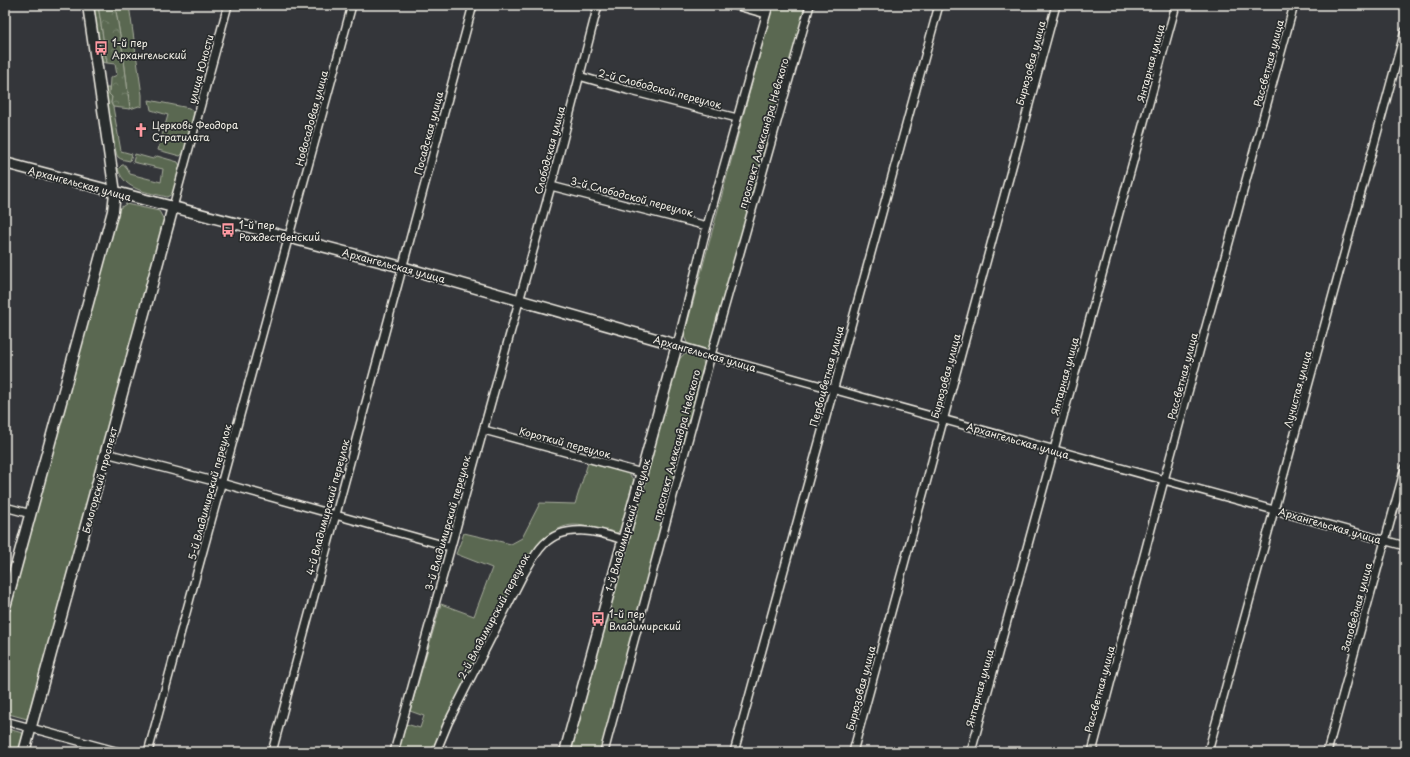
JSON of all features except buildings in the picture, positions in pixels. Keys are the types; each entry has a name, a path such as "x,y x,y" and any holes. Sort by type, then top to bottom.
{"street":[{"path":"5,608 113,211 115,193 88,5"},
{"name":"улица Юности","path":"173,207 228,5"},
{"name":"Новосадовая улица","path":"289,237 352,5"},
{"name":"Посадская улица","path":"402,267 473,5"},
{"name":"Слободская улица","path":"518,300 551,186 598,5"},
{"path":"734,5 766,14"},
{"path":"677,345 737,118 769,5"},
{"name":"проспект Александра Невского","path":"604,752 711,356 810,5"},
{"name":"Первоцветная улица","path":"734,752 939,5"},
{"name":"Бирюзовая улица","path":"853,752 1056,5"},
{"name":"Янтарная улица","path":"972,752 1176,5"},
{"name":"Рассветная улица","path":"1092,752 1164,480 1294,5"},
{"name":"Лучистая улица","path":"1208,752 1405,32"},
{"name":"2-й Слободской переулок","path":"579,76 737,118"},
{"name":"Архангельская улица","path":"5,163 402,267 711,356 1405,546"},
{"name":"3-й Слободской переулок","path":"551,186 708,226"},
{"name":"Белогорский проспект","path":"24,752 173,207"},
{"name":"5-й Владимирский переулок","path":"148,752 289,237"},
{"name":"4-й Владимирский переулок","path":"272,752 402,267"},
{"name":"3-й Владимирский переулок","path":"394,752 450,547 484,430 518,300"},
{"name":"1-й Владимирский переулок","path":"564,752 677,345"},
{"name":"Короткий переулок","path":"484,430 642,473"},
{"path":"106,453 450,547"},
{"name":"Заповедная улица","path":"1327,752 1405,468"},
{"path":"5,507 31,514"},
{"name":"2-й Владимирский переулок","path":"436,752 448,723 522,577 532,560 545,543 558,535 573,530 584,530 623,540"},
{"path":"5,722 119,752"}],"green space":[{"path":"93,5 98,5 107,63 102,62 100,56 104,51 103,45 98,41"},
{"path":"98,5 115,5 130,109 113,107 111,103 112,97 109,94 110,78 117,75 115,64 107,63"},
{"path":"115,5 129,5 142,95 142,107 139,106 130,109"},
{"path":"773,5 807,5 711,346 708,350 704,350 688,345 684,336"},
{"path":"105,88 109,88 109,94 112,97 111,103 121,151 132,154 130,161 119,158 116,153"},
{"path":"149,100 189,108 193,111 195,116 185,152 180,156 158,150 168,115 151,110"},
{"path":"135,154 153,159 157,156 178,162 181,168 174,193 167,197 145,192 126,182 118,169 122,165 125,165 130,174 161,182 163,169 133,162"},
{"path":"126,204 159,211 165,222 31,715 27,719 5,713 5,618 117,210"},
{"path":"689,353 702,357 704,365 601,752 569,752 677,362 683,355"},
{"path":"588,463 628,473 633,479 635,485 622,528 617,533 612,533 583,526 566,526 552,533 540,544 526,563 440,731 432,752 398,752 406,724 420,728 424,716 410,711 441,604 474,616 492,568 456,554 464,533 511,544 522,538 540,503 575,504"},
{"path":"5,728 26,734 22,752 5,752"}],"place":[{"name":"1-й пер Архангельский","path":"101,48"},
{"name":"Церковь Феодора Стратилата","path":"141,130"},
{"name":"1-й пер Рождественский","path":"228,230"},
{"name":"1-й пер Владимирский","path":"598,619"}]}
